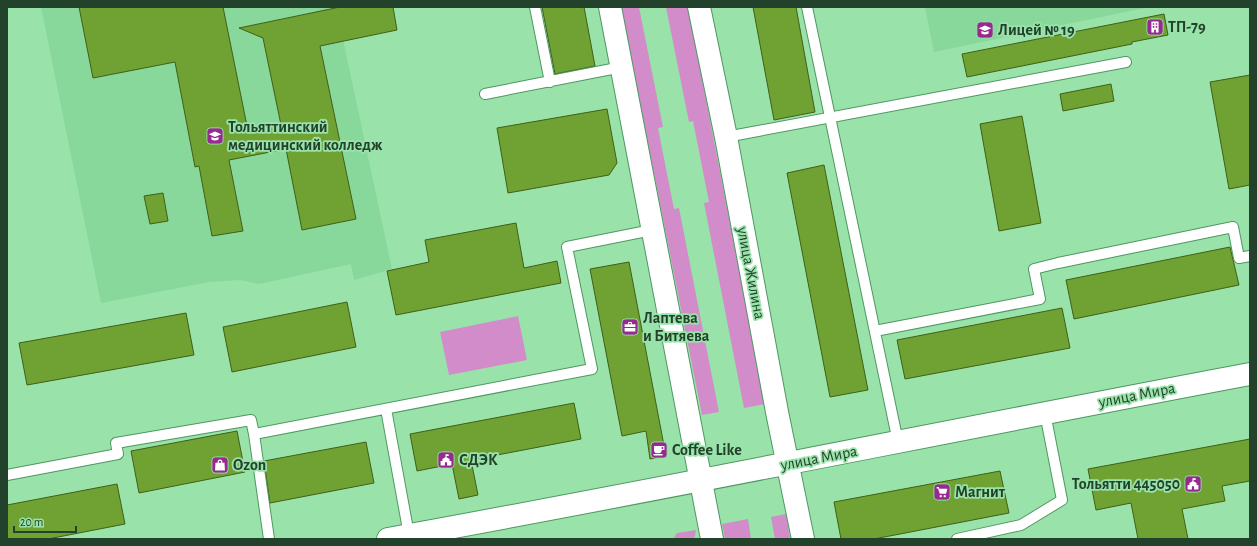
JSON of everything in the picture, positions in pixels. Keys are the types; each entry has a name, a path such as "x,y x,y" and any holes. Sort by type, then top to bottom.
{"main road":[{"path":"610,7 712,539"},
{"name":"улица Жилина","path":"699,7 726,137 777,412 789,464 803,539"},
{"name":"улица Мира","path":"388,539 701,481 1250,374"}],"lane":[{"path":"536,7 550,82"},
{"path":"807,7 898,442"},
{"path":"726,137 1126,62"},
{"path":"485,94 622,67"},
{"path":"875,331 1040,299 1034,269 1233,227 1239,258 1250,256"},
{"path":"254,434 592,369 567,247 652,230"},
{"path":"386,409 409,535"},
{"path":"957,539 1021,525 1062,500 1045,413"},
{"path":"7,475 118,454 116,443 251,420 269,539"}],"shaded area":[{"name":"Тольяттинский медицинский колледж","path":"41,7 336,7 392,269 354,280 351,264 259,284 240,280 209,282 101,303"},
{"path":"621,7 639,7 663,127 658,128 674,209 679,208 719,412 702,415"},
{"path":"666,7 688,7 765,404 744,408 704,203 709,202 693,121 689,122"},
{"name":"Лицей № 19","path":"925,7 1149,7 934,52"},
{"path":"518,316 527,360 449,375 440,332"},
{"path":"786,514 790,539 775,539 771,517"},
{"path":"748,519 751,539 725,539 722,524"},
{"path":"696,530 693,539 673,539 677,533"}],"building":[{"path":"79,7 223,7 248,131 281,125 263,38 239,28 340,7 393,7 397,30 320,46 356,219 302,230 286,149 229,160 243,231 212,236 199,166 195,167 175,62 93,78"},
{"path":"542,7 584,7 595,66 555,74"},
{"path":"753,7 796,7 815,112 774,120"},
{"path":"1164,14 1168,35 1132,42 1132,44 967,77 962,54"},
{"path":"1250,75 1250,185 1229,189 1210,82"},
{"path":"1111,84 1114,101 1063,111 1060,94"},
{"path":"607,109 617,163 609,175 508,193 497,128"},
{"path":"1022,116 1041,223 999,231 980,124"},
{"path":"824,165 868,390 830,397 787,173"},
{"path":"163,193 168,221 150,224 144,196"},
{"path":"516,223 524,268 557,261 561,283 396,315 387,271 429,262 425,240"},
{"path":"1230,247 1239,285 1074,319 1066,280"},
{"path":"629,262 666,456 650,459 646,431 622,436 590,269"},
{"path":"347,302 356,347 232,372 223,327"},
{"path":"1062,308 1070,348 905,379 897,340"},
{"path":"186,313 194,355 27,385 19,343"},
{"path":"574,403 581,439 471,460 478,495 459,499 452,464 417,471 410,434"},
{"path":"237,431 245,472 139,493 131,451"},
{"path":"1250,439 1250,481 1222,486 1225,501 1182,509 1188,539 1138,539 1131,503 1096,510 1088,469"},
{"path":"366,442 374,483 270,503 264,461"},
{"path":"1000,471 1009,513 874,539 841,539 834,502"},
{"path":"117,484 125,524 48,539 7,539 7,505"}],"place":[{"name":"ТП-79","path":"1155,27"},
{"name":"Лицей № 19","path":"985,30"},
{"name":"Тольяттинский медицинский колледж","path":"215,136"},
{"name":"Лаптева и Битяева","path":"630,327"},
{"name":"Coffee Like","path":"659,450"},
{"name":"СДЭК","path":"446,460"},
{"name":"Ozon","path":"220,465"},
{"name":"Тольятти 445050","path":"1193,484"},
{"name":"Магнит","path":"942,492"}]}
